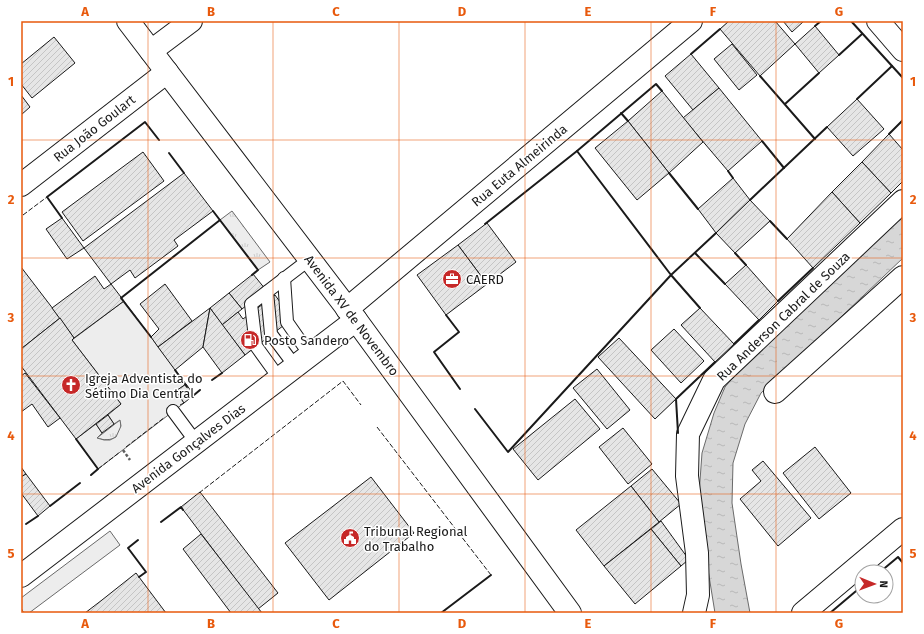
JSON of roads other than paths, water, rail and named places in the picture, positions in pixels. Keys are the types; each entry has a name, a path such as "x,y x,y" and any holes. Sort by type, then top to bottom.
{"street":[{"name":"Avenida XV de Novembro","path":"128,21 310,259 570,613"},
{"path":"152,52 192,21"},
{"name":"Rua Euta Almeirinda","path":"351,314 691,21"},
{"path":"878,21 903,50"},
{"name":"Rua João Goulart","path":"21,185 167,72"},
{"name":"Rua Anderson Cabral de Souza","path":"694,613 698,595 698,553 687,476 688,434 714,380 903,201"},
{"path":"775,392 903,277"},
{"name":"Avenida Gonçalves Dias","path":"21,576 295,366 351,314"},
{"path":"803,613 903,529"}],"lane":[{"path":"295,366 256,346 251,304 310,259"},
{"path":"284,278 287,322 295,366"},
{"path":"267,292 271,334 295,366"},
{"path":"173,411 196,442"}],"water":[{"path":"903,212 903,258 761,393 745,424 733,463 732,503 750,613 715,613 698,508 702,453 714,413 725,387 746,362"}],"place":[{"name":"CAERD","path":"452,279"},
{"name":"Posto Sandero","path":"250,340"},
{"name":"Igreja Adventista do Sétimo Dia Central","path":"71,385"},
{"name":"Tribunal Regional do Trabalho","path":"350,538"}]}
